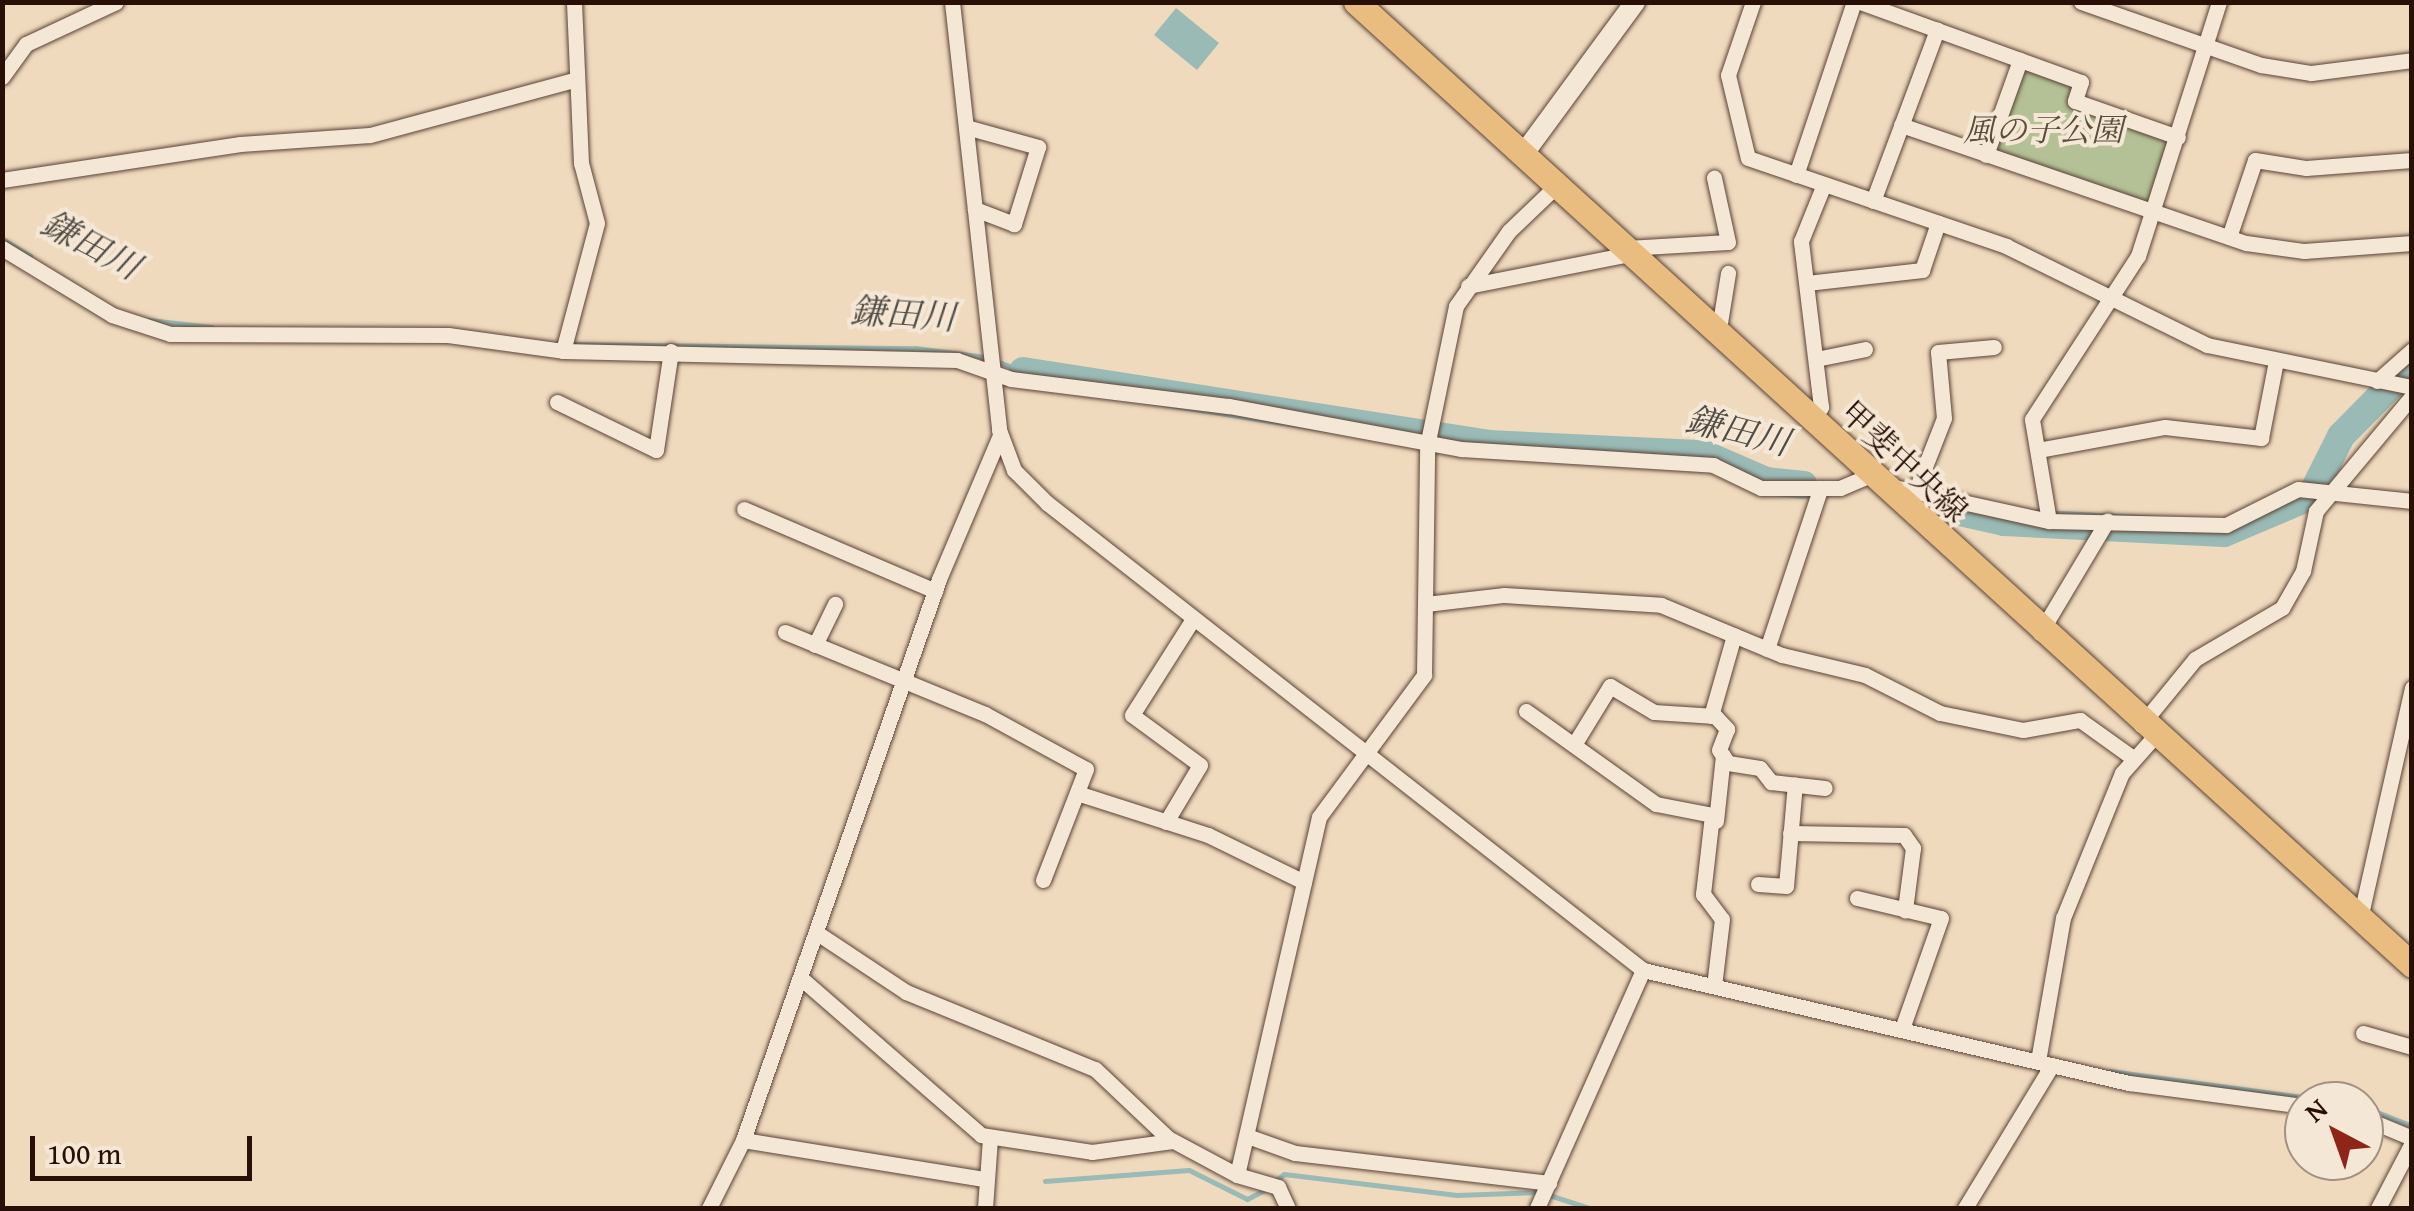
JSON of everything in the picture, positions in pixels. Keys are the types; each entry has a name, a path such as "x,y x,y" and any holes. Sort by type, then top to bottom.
{"main road":[{"name":"甲斐中央線","path":"1356,2 2358,926 2412,965"}],"street":[{"path":"2,78 26,44 116,2"},
{"path":"563,352 596,223 577,80 574,2"},
{"path":"952,2 1000,434 1029,488 1643,970 1903,1026 2045,1063 2284,1103"},
{"path":"1522,156 1636,2"},
{"path":"1753,2 1728,74 1748,158 2006,246 2172,333 2276,361 2412,387"},
{"path":"1796,174 1857,2 2080,82 2075,101 2178,137"},
{"path":"2081,2 2208,46 2310,73 2412,60"},
{"path":"2132,20 2138,2"},
{"path":"2049,521 2032,418 2112,304 2152,213 2219,2"},
{"path":"1874,201 1937,30"},
{"path":"1986,155 2020,60"},
{"path":"2,180 370,135 577,80"},
{"path":"966,126 1038,148 1014,224 975,209"},
{"path":"1901,126 2229,238 2304,251 2412,243"},
{"path":"2229,238 2255,160 2306,168 2412,160"},
{"path":"1468,286 1626,251 1728,242 1714,178"},
{"path":"1812,421 1822,408 1801,241 1824,184"},
{"path":"1237,1174 1250,1137 1319,817 1368,756 1424,675 1428,442 1468,286 1555,187"},
{"path":"1806,284 1922,270 1938,223"},
{"path":"2,248 112,315 170,334 448,335 563,352 886,354 1491,453 1632,454 1713,466 1760,488 1820,490 1876,480 2049,521 2226,525 2298,489 2412,502"},
{"path":"1718,335 1728,273"},
{"path":"1915,492 1944,418 1938,352 1994,348"},
{"path":"1816,358 1865,349"},
{"path":"2377,381 2412,350"},
{"path":"557,402 656,450 672,351"},
{"path":"2038,450 2165,427 2261,438 2276,361"},
{"path":"1966,1208 2045,1063 2063,918 2133,758 2194,659 2282,608 2328,495 2412,396"},
{"path":"709,1208 744,1140 820,935 936,591 1000,434"},
{"path":"1768,649 1820,490"},
{"path":"744,509 936,591"},
{"path":"2040,632 2107,521"},
{"path":"1426,604 1504,594 1628,600 1768,649 1866,675 1940,713 2023,730 2080,720 2133,758"},
{"path":"816,645 835,604"},
{"path":"1166,822 1200,765 1132,715 1194,619"},
{"path":"786,632 1086,768 1043,880"},
{"path":"1711,716 1734,635"},
{"path":"1575,743 1610,686 1654,712 1711,716 1727,730 1703,894 1722,919 1714,986"},
{"path":"2358,926 2412,688"},
{"path":"1526,712 1575,743 1656,804 1716,822"},
{"path":"1723,755 1795,784 1825,788"},
{"path":"1758,884 1786,886 1795,784"},
{"path":"1076,793 1166,822 1304,882"},
{"path":"1790,832 1904,835 1913,848 1906,910"},
{"path":"1857,898 1941,918 1903,1026"},
{"path":"820,935 906,992 1094,1070 1172,1141 1237,1174 1278,1187 1288,1208"},
{"path":"1536,1208 1643,970"},
{"path":"803,980 990,1138 1092,1152 1172,1141"},
{"path":"2363,1033 2412,1047"},
{"path":"2378,1208 2412,1140 2384,1127"},
{"path":"1250,1137 1295,1154 1549,1183"},
{"path":"985,1208 984,1179 990,1138"},
{"path":"744,1140 984,1179"}],"green space":[{"name":"風の子公園","path":"2018,65 2073,85 2072,102 2174,139 2150,209 1994,155"}],"water":[{"path":"1176,8 1219,43 1197,70 1154,35"}],"waterway":[{"name":"鎌田川","path":"2,239 30,256"},
{"name":"鎌田川","path":"149,320 212,327"},
{"name":"鎌田川","path":"567,344 915,348 985,357"},
{"name":"鎌田川","path":"996,361 1023,371"},
{"name":"鎌田川","path":"2316,486 2341,436 2412,364"},
{"name":"鎌田川","path":"1023,371 1488,444 1704,454 1766,481 1804,485"},
{"name":"鎌田川","path":"1911,501 2004,522 2224,533 2305,499"},
{"path":"2110,1071 2284,1095"},
{"path":"2384,1115 2412,1126"},
{"path":"1045,1181 1189,1170 1247,1199 1267,1189"},
{"path":"1275,1181 1284,1174 1457,1195 1540,1192 1589,1208"}]}
